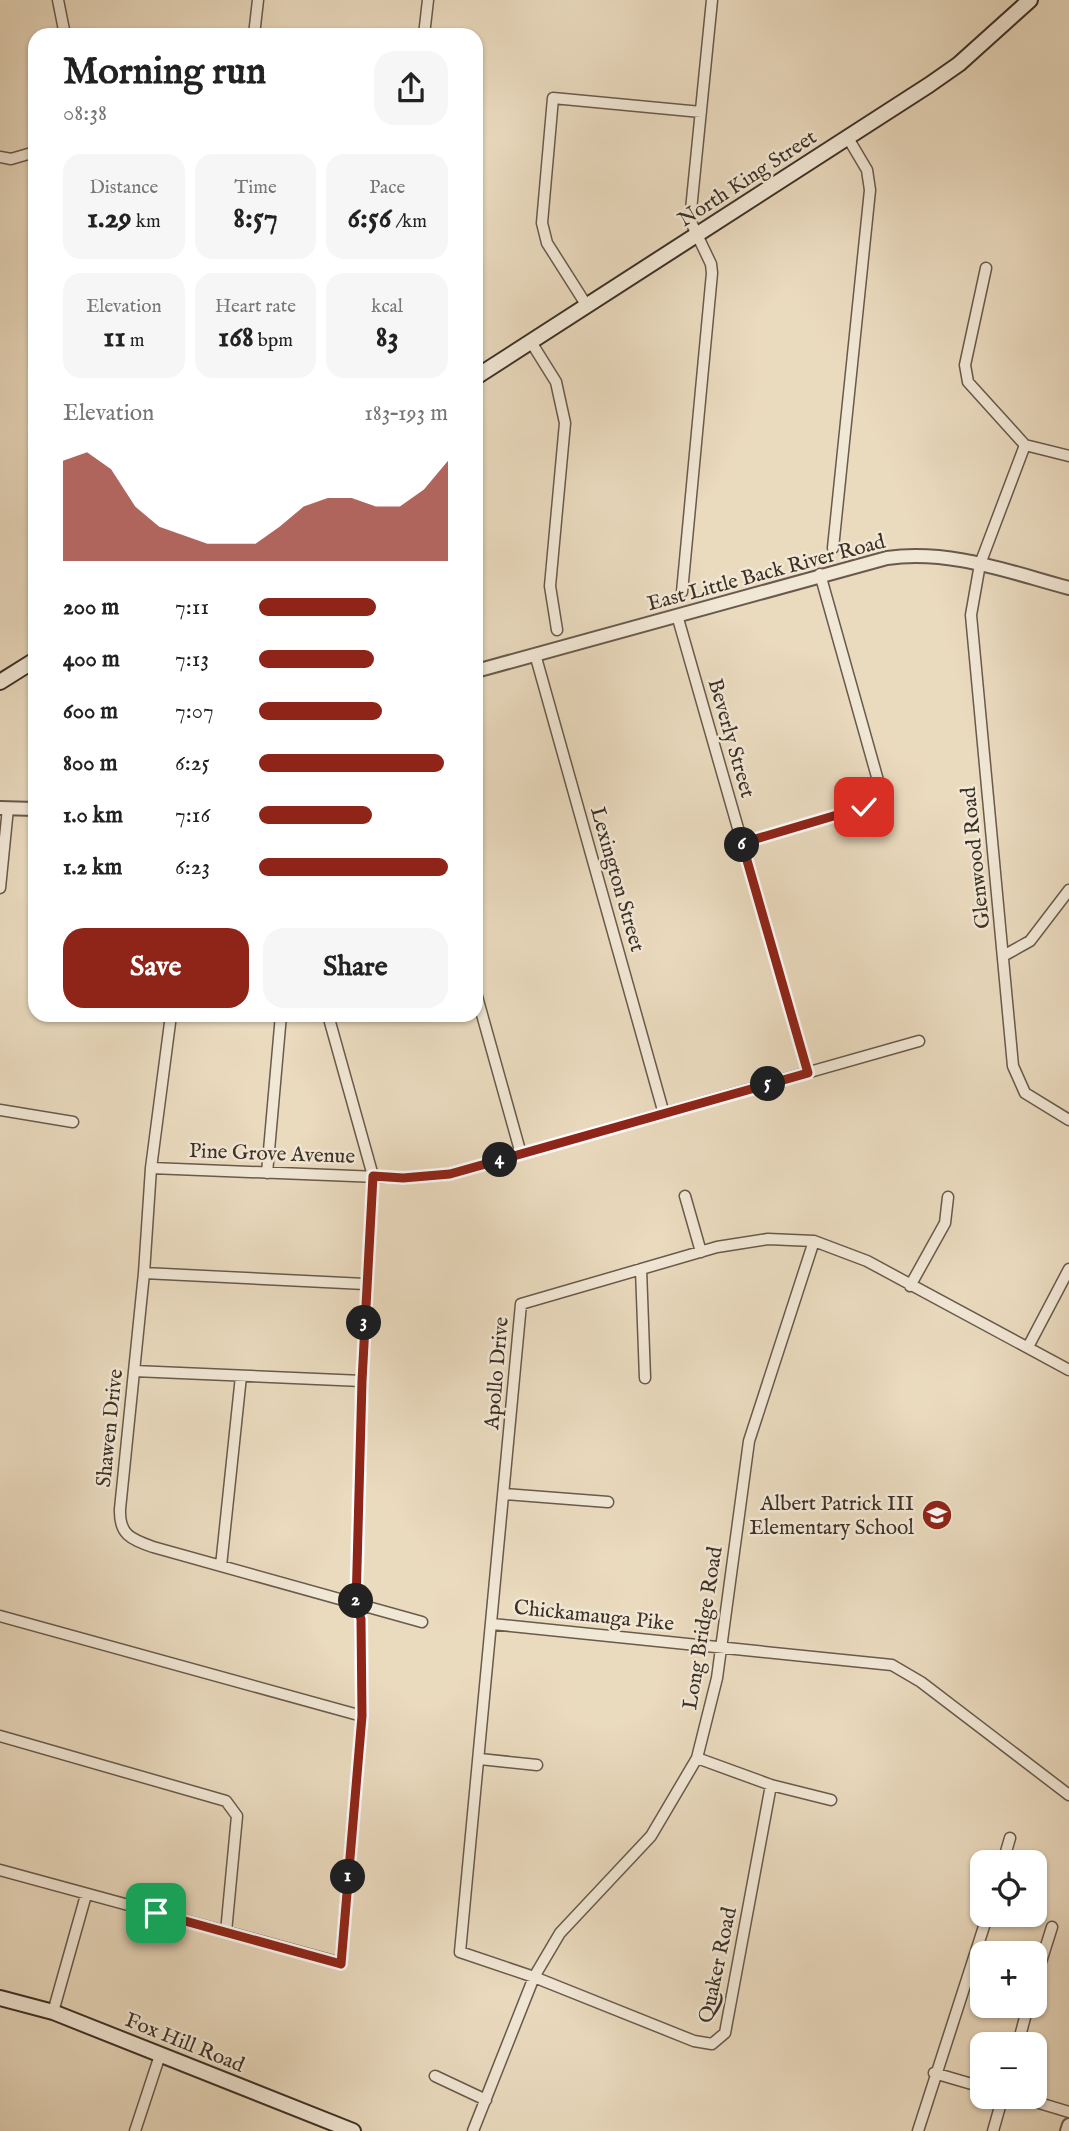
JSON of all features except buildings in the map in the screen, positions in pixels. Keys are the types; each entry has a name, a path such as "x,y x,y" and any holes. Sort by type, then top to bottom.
{"main road":[{"name":"North King Street","path":"483,373 949,71 1030,0"},
{"path":"0,682 28,664"},
{"name":"Fox Hill Road","path":"0,1998 53,2012 353,2131"}],"street":[{"path":"58,0 64,28"},
{"path":"255,28 258,0"},
{"path":"426,28 428,0"},
{"path":"682,592 712,273 709,258 695,236 690,220 712,0"},
{"path":"587,306 547,243 542,223 553,98 701,112"},
{"path":"833,548 870,183 867,170 848,138"},
{"path":"0,157 11,159 28,154"},
{"path":"986,268 965,365 968,382 1025,445 1069,456"},
{"path":"531,342 556,382 565,423 550,586 557,630"},
{"name":"Glenwood Road","path":"1025,445 980,564 971,615 1015,1077 1031,1099 1069,1120"},
{"name":"East Little Back River Road","path":"483,669 820,575 903,556 951,558 1069,588"},
{"path":"742,843 864,807 876,800 879,784 820,575"},
{"name":"Beverly Street","path":"677,615 808,1073"},
{"name":"Lexington Street","path":"535,654 664,1114"},
{"path":"0,888 4,808 28,809"},
{"path":"1005,955 1030,941 1069,890"},
{"path":"483,1018 521,1154"},
{"name":"Shawen Drive","path":"170,1022 151,1168 144,1273 120,1509 123,1532 129,1538 153,1547 422,1622"},
{"path":"267,1173 280,1022"},
{"path":"0,1870 341,1964 362,1716 361,1619 356,1605 365,1284 373,1176 330,1022"},
{"name":"Pine Grove Avenue","path":"151,1168 403,1178 450,1174 919,1041"},
{"path":"0,1110 73,1122"},
{"path":"685,1196 701,1252"},
{"path":"910,1286 945,1223 948,1197"},
{"name":"Apollo Drive","path":"534,1977 460,1952 521,1304 701,1252 768,1239 814,1241 867,1261 1069,1370"},
{"name":"Long Bridge Road","path":"473,2131 534,1977 560,1933 651,1836 697,1758 717,1678 749,1441 814,1241"},
{"path":"641,1269 645,1378"},
{"path":"1028,1347 1069,1269"},
{"path":"144,1273 365,1284"},
{"path":"134,1371 362,1381"},
{"path":"222,1566 241,1376"},
{"path":"505,1494 608,1502"},
{"path":"0,1616 362,1716"},
{"name":"Chickamauga Pike","path":"492,1624 892,1665 921,1682 1069,1795"},
{"path":"0,1737 216,1796 233,1806 237,1816 226,1931"},
{"path":"697,1758 771,1786 831,1800"},
{"path":"480,1759 537,1765"},
{"name":"Quaker Road","path":"534,1977 694,2041 712,2044 719,2040 724,2033 771,1786"},
{"path":"1006,1850 1010,1838"},
{"path":"53,2012 86,1895"},
{"path":"918,2131 934,2073 957,2016 984,1927"},
{"path":"1047,1943 1052,1927"},
{"path":"135,2131 160,2055"},
{"path":"934,2073 970,2084"},
{"path":"435,2076 486,2100"},
{"path":"1047,2105 1069,2112"},
{"path":"993,2131 999,2109"},
{"path":"1067,2131 1069,2126"}],"place":[{"name":"Albert Patrick III Elementary School","path":"937,1515"}],"route":[{"path":"156,1913 341,1964 362,1716 361,1619 356,1605 365,1284 373,1176 403,1178 450,1174 808,1073 742,843 864,807"}]}
